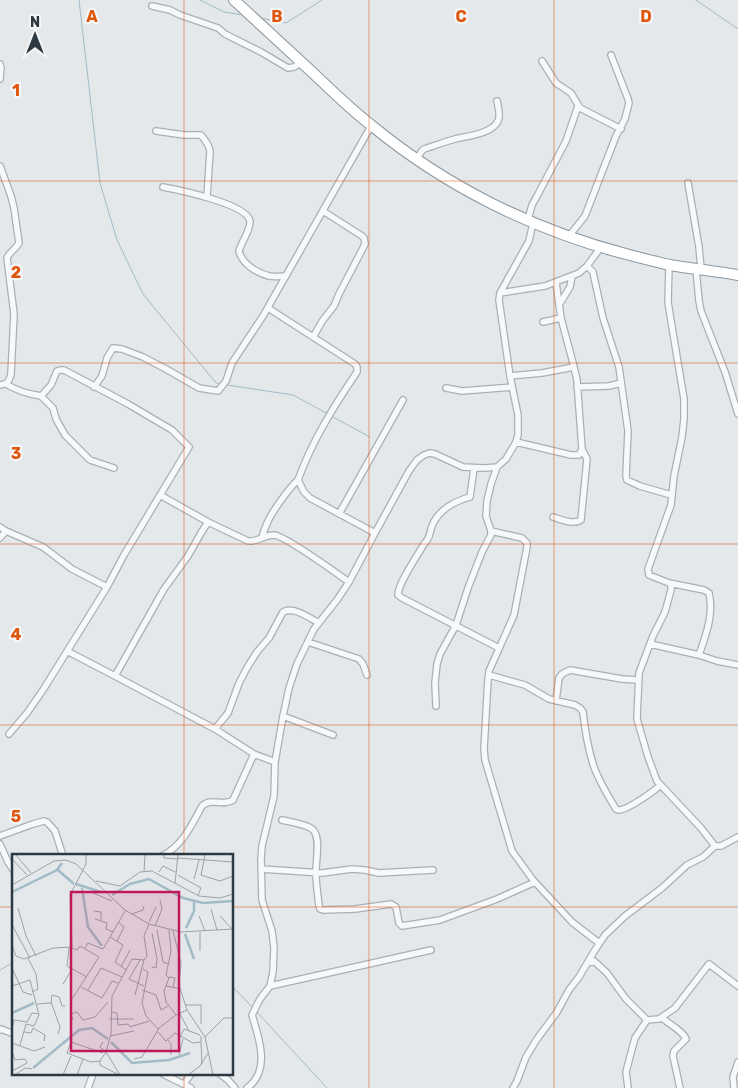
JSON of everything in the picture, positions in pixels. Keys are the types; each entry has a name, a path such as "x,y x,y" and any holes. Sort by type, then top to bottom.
{"highway":[{"path":"234,0 371,126 455,184 531,222 600,247 669,265 738,275"}],"street":[{"path":"152,6 170,10 180,16 218,28 225,34 288,68 301,63"},
{"path":"569,236 585,216 613,143 626,119 628,103 612,55"},
{"path":"542,61 556,83 572,93 580,108 621,129"},
{"path":"0,64 0,79"},
{"path":"417,159 424,149 468,137 492,128 500,116 497,102"},
{"path":"436,706 435,683 440,654 456,625 482,552 491,535 486,516 491,484 497,467 506,459 518,435 518,415 499,309 500,293 529,241 532,205 566,141 578,106"},
{"path":"94,387 102,376 107,358 113,348 122,349 143,357 199,388 218,391 226,381 232,363 268,308 371,126"},
{"path":"156,131 200,135 206,141 210,151 207,197"},
{"path":"0,166 14,208 19,243 7,258 14,314 12,374 9,381 3,384"},
{"path":"688,183 699,247 698,301 725,372 738,414"},
{"path":"163,187 207,197 246,215 249,218 250,224 239,251 242,258 259,272 271,276 286,276"},
{"path":"313,337 334,306 365,244 362,236 323,211"},
{"path":"500,293 545,286 579,273 587,266 600,247"},
{"path":"669,265 669,308 685,406 671,505 648,572 652,577 669,583 704,590 709,593 711,600 710,612 699,654"},
{"path":"587,266 594,277 603,318 619,367 628,431 627,480 671,495"},
{"path":"559,305 567,294 572,276"},
{"path":"553,517 574,523 581,520 587,459 582,449 574,367 561,318 556,282"},
{"path":"557,291 567,294"},
{"path":"262,538 272,514 293,484 298,480 327,418 357,372 355,364 268,308"},
{"path":"543,322 561,318"},
{"path":"510,376 574,367"},
{"path":"9,734 27,713 67,652 189,447 172,430 64,370 58,370 51,385 41,396"},
{"path":"577,387 609,386 621,383"},
{"path":"3,384 24,393 41,396 53,408 56,419 65,435 90,460 114,468"},
{"path":"446,388 462,391 512,387"},
{"path":"339,514 403,400"},
{"path":"516,442 571,455 579,455 582,449"},
{"path":"247,1088 253,1084 262,1065 257,1032 252,1015 260,999 270,986 273,972 274,948 272,931 262,900 262,846 274,796 275,762 283,716 297,664 319,623 349,582 374,533 417,460 430,453 463,467 497,467"},
{"path":"474,468 470,497 448,506 438,515 432,526 429,540 424,544 402,583 398,595 500,648"},
{"path":"298,480 304,492 310,498 374,533"},
{"path":"160,495 208,522 248,541 275,535 288,541 349,582"},
{"path":"115,676 164,589 188,556 208,522"},
{"path":"0,527 43,547 72,569 107,587"},
{"path":"0,538 6,531"},
{"path":"491,531 522,538 527,543 527,547 514,615 489,675 484,749 485,760 512,851 535,882 572,922 599,943"},
{"path":"669,583 672,590 665,612 639,673 638,719 648,757 660,785 701,828 714,846"},
{"path":"215,729 228,713 239,683 248,666 269,638 283,612 291,610 319,623"},
{"path":"308,642 359,660 363,664 367,675"},
{"path":"650,644 699,654 717,662 738,665"},
{"path":"67,652 215,729 254,754 275,762"},
{"path":"556,702 559,678 570,670 638,680"},
{"path":"489,675 525,685 556,702 575,705 580,708 583,712 588,747 594,768 616,809 621,810 628,807 656,790 660,785"},
{"path":"283,716 333,735"},
{"path":"165,854 185,838 202,806 210,802 225,804 233,800 254,754"},
{"path":"282,820 308,826 315,832 318,854 316,872 320,909 356,909 391,904 396,907 402,926 440,920 497,899 535,882"},
{"path":"0,836 44,821 55,831 63,854"},
{"path":"513,1088 526,1057 557,1012 605,935 687,865 703,857 714,846 720,846 738,837"},
{"path":"0,844 12,868"},
{"path":"261,869 322,873 352,869 379,873 434,870"},
{"path":"270,986 431,950"},
{"path":"588,963 594,961 607,973 626,999 647,1020 662,1018 675,1008 709,964 738,986"},
{"path":"662,1018 685,1035 686,1039 674,1051 673,1056 680,1088"},
{"path":"628,1088 626,1072 635,1038 647,1020"},
{"path":"0,1030 12,1033"},
{"path":"734,1088 733,1078 738,1062"},
{"path":"88,1088 92,1076"},
{"path":"167,1076 191,1088"},
{"path":"184,1084 190,1076"},
{"path":"223,1076 235,1088"}],"waterway":[{"path":"79,0 100,183 117,240 143,294 216,383 221,384"},
{"path":"200,0 224,12 243,15"},
{"path":"260,18 286,23 322,0"},
{"path":"696,0 738,29"},
{"path":"227,385 293,395 328,414"},
{"path":"331,416 370,437"},
{"path":"0,970 12,963"},
{"path":"234,988 253,1008"},
{"path":"256,1011 327,1088"}]}
